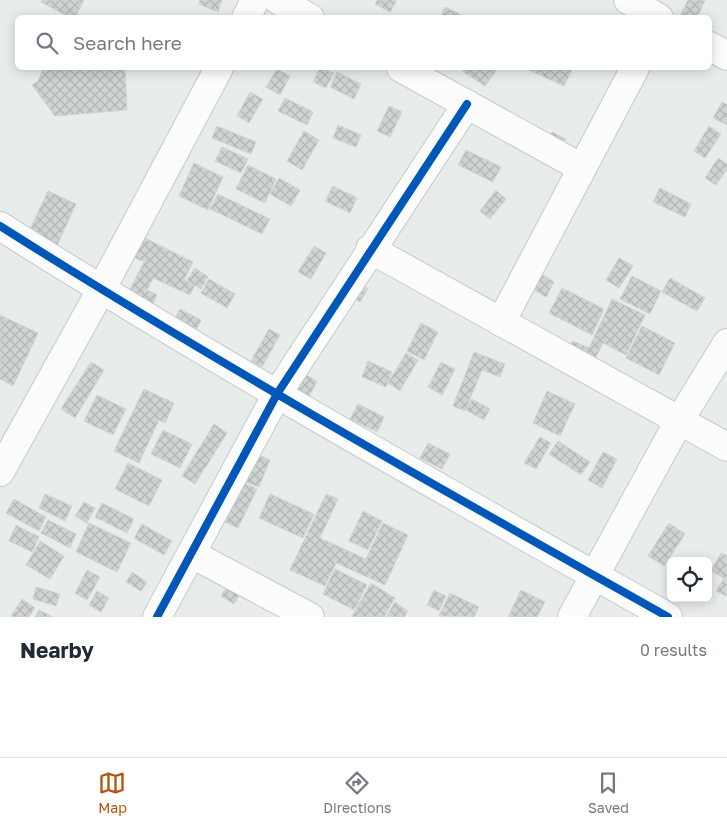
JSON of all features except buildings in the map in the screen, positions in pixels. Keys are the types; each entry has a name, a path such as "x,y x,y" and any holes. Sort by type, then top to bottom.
{"street":[{"path":"248,15 255,0"},
{"path":"278,0 305,15"},
{"path":"628,0 655,15"},
{"path":"662,15 672,0"},
{"path":"712,47 727,56"},
{"path":"0,472 101,290 218,70"},
{"path":"405,70 582,168"},
{"path":"501,322 634,70"},
{"path":"158,617 277,394 370,249 467,104"},
{"path":"0,226 101,290 277,394 668,617"},
{"path":"370,249 727,447"},
{"path":"572,617 679,421 727,343"},
{"path":"192,554 310,617"}],"cycle path":[{"path":"157,617 277,394 467,104"},
{"path":"0,226 248,377 668,617"}]}
